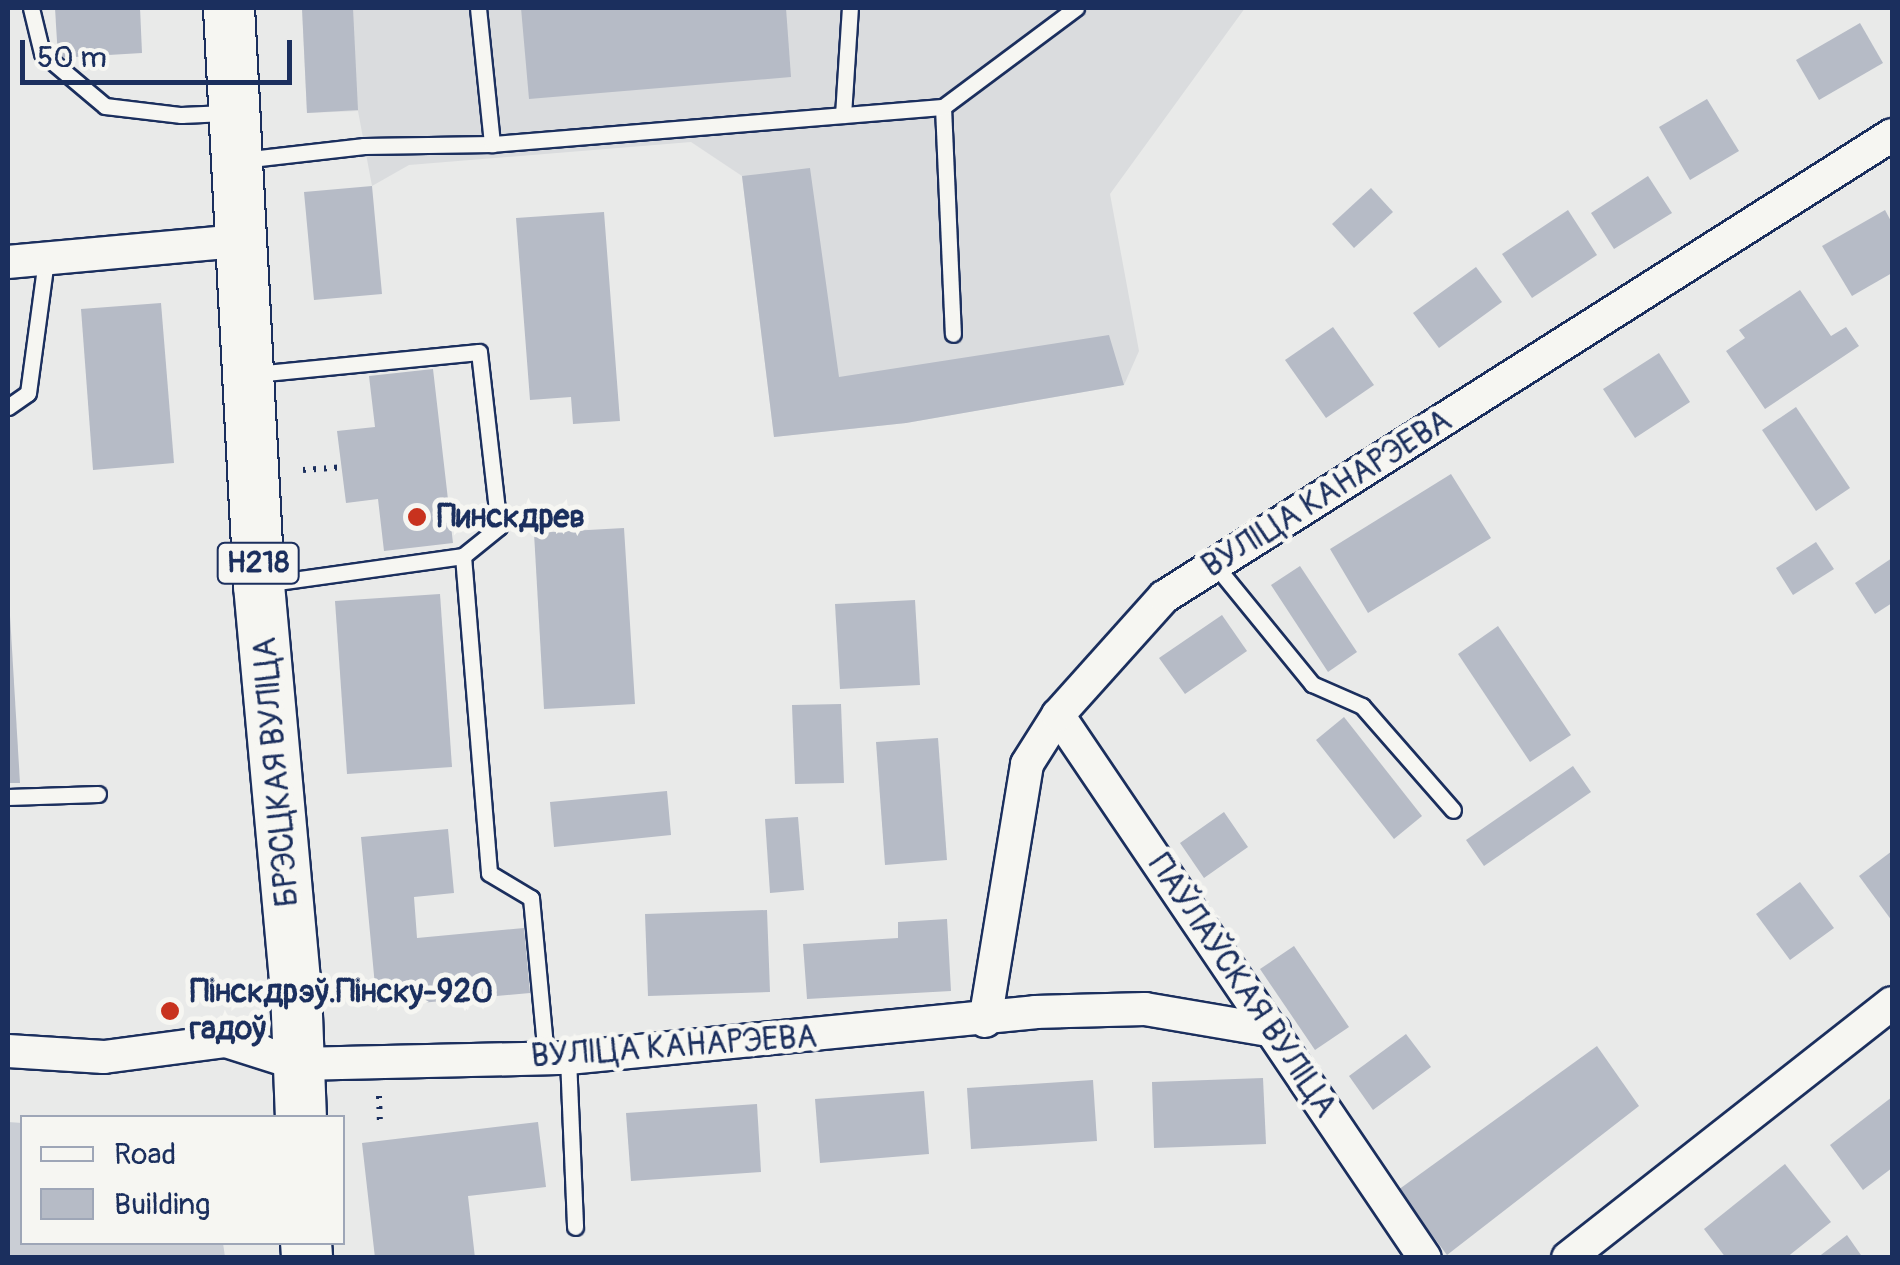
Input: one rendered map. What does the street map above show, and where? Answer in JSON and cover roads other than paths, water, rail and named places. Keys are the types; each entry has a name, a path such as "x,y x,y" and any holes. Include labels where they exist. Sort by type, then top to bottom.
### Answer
{"main road":[{"name":"БРЭСЦКАЯ ВУЛІЦА","path":"229,8 240,241 251,374 258,585 300,1115"}],"street":[{"name":"ВУЛІЦА КАНАРЭЕВА","path":"985,1022 1027,764 1058,716 1164,597 1892,135"},
{"path":"8,262 240,241"},
{"name":"ПАЎЛАЎСКАЯ ВУЛІЦА","path":"1058,716 1426,1258"},
{"path":"1568,1258 1892,1003"},
{"name":"ВУЛІЦА КАНАРЭЕВА","path":"8,1051 104,1057 226,1041 298,1064 557,1058 985,1022 1034,1012 1144,1008 1274,1031"}],"lane":[{"path":"31,8 42,53 105,106 181,116 236,136 364,146 492,144 943,107 1076,8"},
{"path":"478,8 492,144"},
{"path":"843,115 850,8"},
{"path":"943,107 953,334"},
{"path":"8,407 28,393 46,260"},
{"path":"251,374 479,352 499,527 463,556 258,585"},
{"path":"463,556 488,873 531,898 557,1058 575,1228"},
{"path":"1215,565 1312,684 1362,706 1453,810"},
{"path":"8,797 98,794"}],"place":[{"name":"Пинскдрев","path":"417,517"},
{"name":"Пінскдрэў.Пінску-920 гадоў","path":"170,1011"}]}
